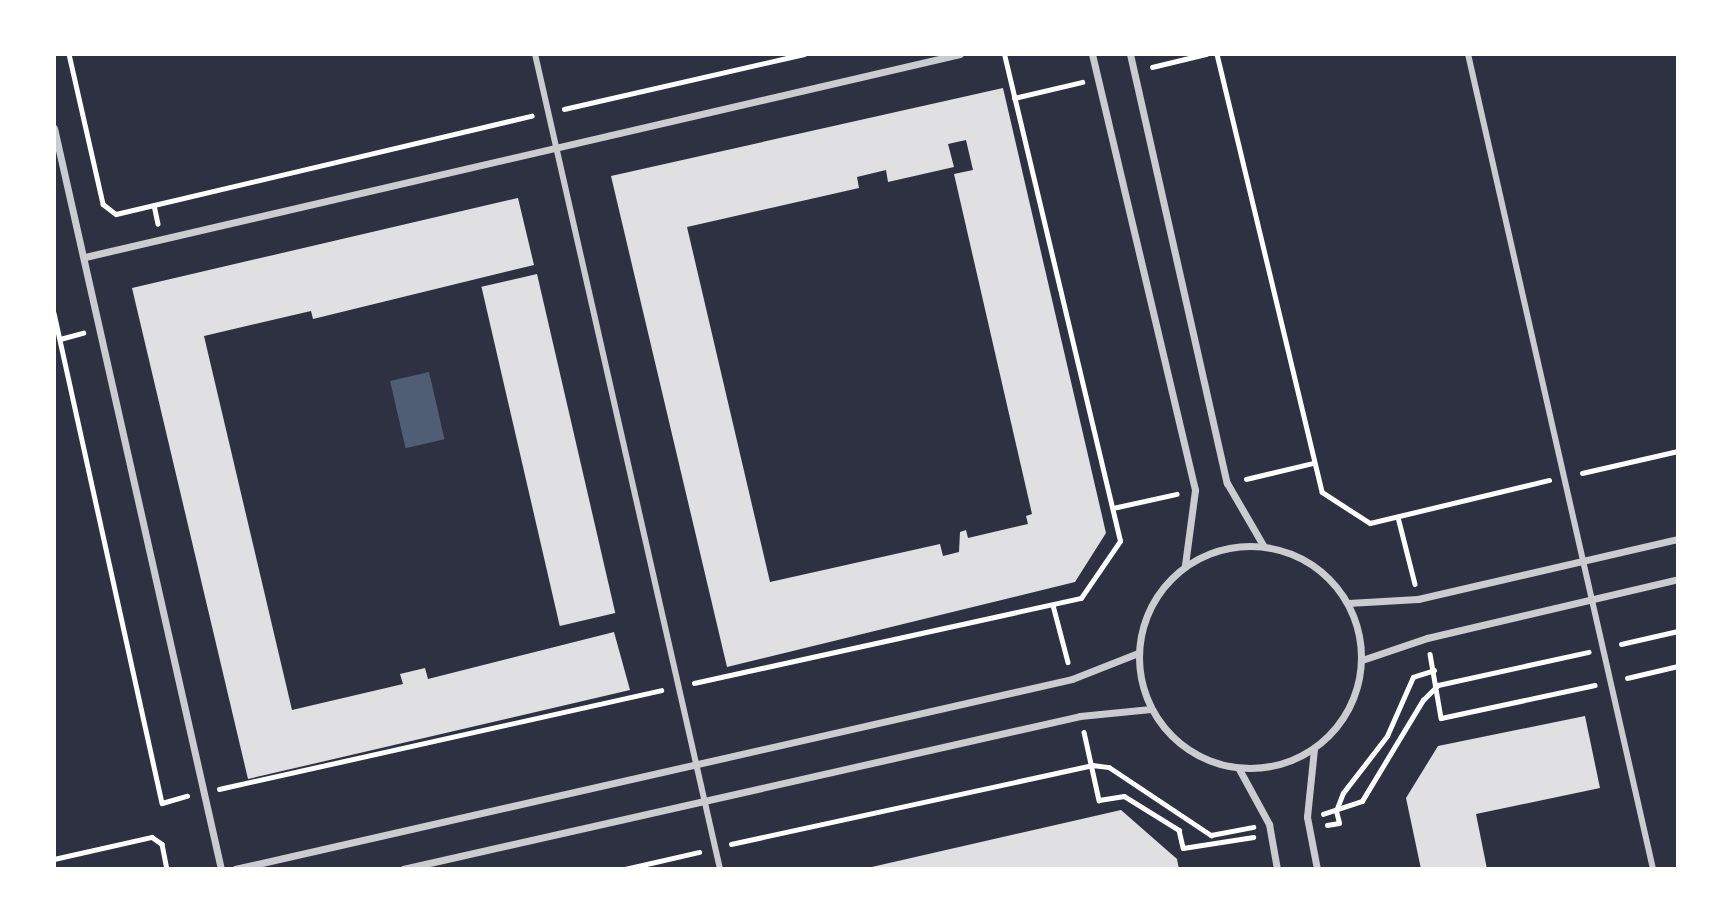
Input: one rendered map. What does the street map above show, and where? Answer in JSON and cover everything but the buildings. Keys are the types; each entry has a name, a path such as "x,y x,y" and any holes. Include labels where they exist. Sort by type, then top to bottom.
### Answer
{"street":[{"path":"535,54 720,869"},
{"path":"85,257 960,54"},
{"path":"1092,54 1195,490 1185,565"},
{"path":"1130,54 1227,483 1263,545"},
{"path":"1468,54 1653,869"},
{"path":"54,128 221,869"},
{"path":"1348,603 1418,599 1678,539"},
{"path":"1263,545 1289,552 1324,573 1348,603 1359,630 1362,660 1357,690 1343,719 1314,749 1278,766 1240,769 1205,760 1175,741 1151,709 1141,682 1138,653 1142,626 1156,596 1185,565 1223,547 1263,545"},
{"path":"1362,660 1427,638 1678,579"},
{"path":"235,869 1072,679 1138,653"},
{"path":"403,869 1080,716 1151,709"},
{"path":"1314,749 1307,817 1317,869"},
{"path":"1240,769 1269,824 1277,869"}],"path":[{"path":"69,54 103,204 116,214 804,54"},
{"path":"54,313 162,803 1082,598 1120,541 1004,54"},
{"path":"1217,54 1322,492 1370,523 1678,451"},
{"path":"1398,517 1418,599"},
{"path":"1307,817 1362,801 1423,700 1438,685 1678,631"},
{"path":"1427,638 1438,685 1441,718 1678,666"},
{"path":"625,869 1093,765 1108,768 1211,835 1269,824"},
{"path":"54,859 152,837 162,844 167,869"}],"water":[{"path":"429,372 445,439 406,448 390,381"}]}
